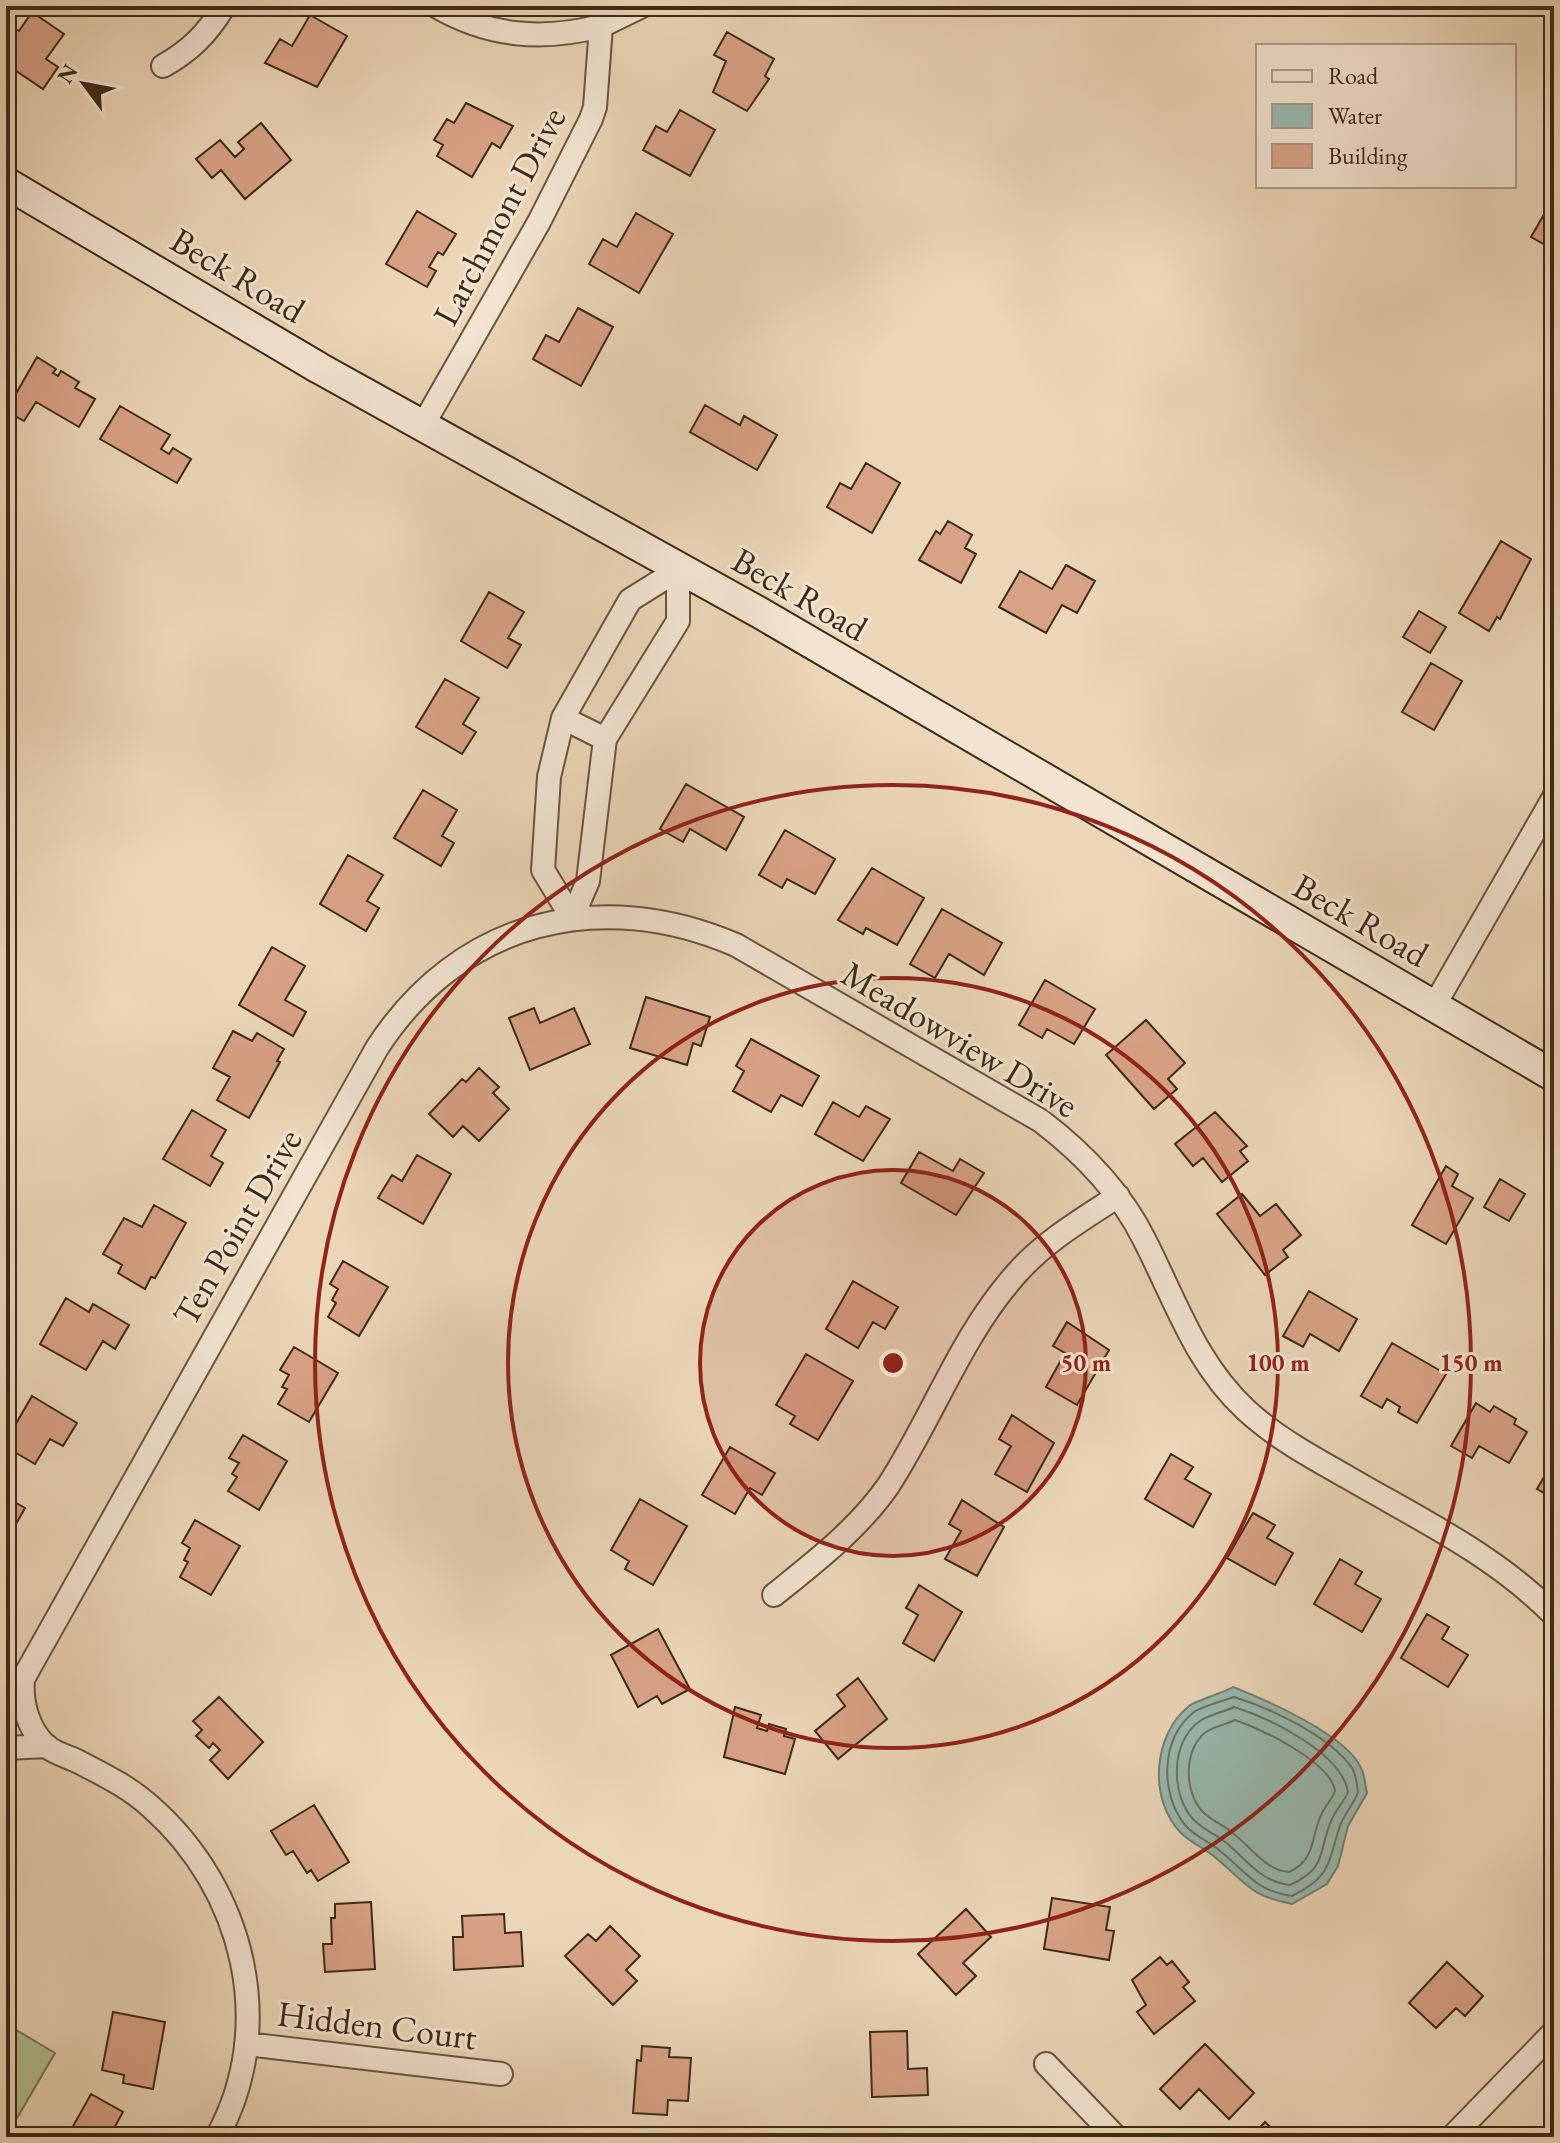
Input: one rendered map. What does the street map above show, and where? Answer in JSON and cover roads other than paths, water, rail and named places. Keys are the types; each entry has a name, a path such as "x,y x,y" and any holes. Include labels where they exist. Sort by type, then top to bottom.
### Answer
{"main road":[{"name":"Beck Road","path":"6,183 160,271 253,330 678,570 762,614 1554,1076"}],"street":[{"path":"163,66 194,45 211,27 224,6"},
{"path":"436,6 475,25 513,34 545,37 601,26 642,6"},
{"name":"Larchmont Drive","path":"423,425 539,222 591,119 595,107 601,26"},
{"path":"572,918 543,870 549,777 563,718 630,600 678,570"},
{"path":"572,918 588,881 605,739 678,621 678,570"},
{"path":"563,718 605,739"},
{"path":"1434,1006 1554,797"},
{"name":"Meadowview Drive","path":"572,918 632,916 668,921 736,945 1041,1121 1086,1159 1118,1196 1143,1237 1198,1350 1245,1409 1314,1458 1494,1563 1554,1615"},
{"name":"Ten Point Drive","path":"47,1746 26,1712 23,1679 36,1650 392,1026 422,990 461,960 501,939 572,918"},
{"path":"774,1595 837,1544 887,1487 981,1321 1018,1271 1045,1246 1118,1196"},
{"path":"6,1666 36,1650"},
{"path":"6,1748 47,1746 120,1783 151,1806 185,1841 211,1877 230,1917 243,1960 248,2004 246,2044 238,2086 217,2137"},
{"path":"1452,2137 1554,2032"},
{"name":"Hidden Court","path":"246,2044 501,2074"},
{"path":"1046,2064 1116,2137"}],"water":[{"path":"1233,1687 1323,1731 1353,1756 1363,1774 1367,1793 1348,1826 1338,1866 1327,1884 1292,1904 1250,1888 1181,1833 1163,1803 1159,1768 1168,1733 1177,1718 1196,1702"}]}
